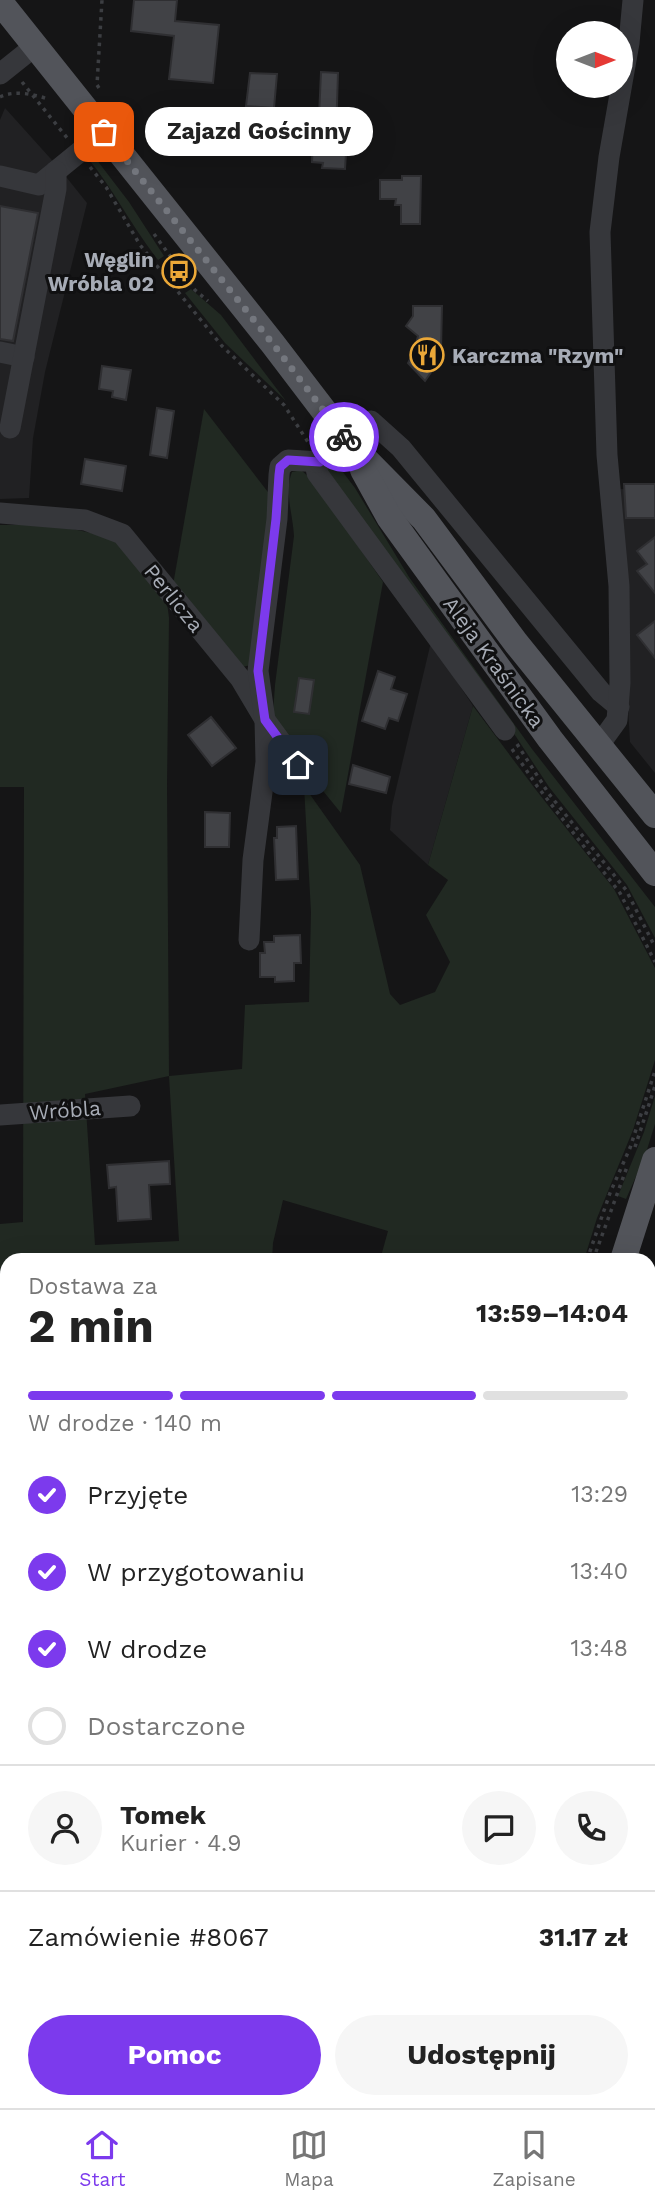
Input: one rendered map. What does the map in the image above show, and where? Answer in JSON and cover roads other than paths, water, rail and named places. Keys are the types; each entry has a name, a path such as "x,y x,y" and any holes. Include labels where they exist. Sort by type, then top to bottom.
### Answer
{"main road":[{"name":"Aleja Kraśnicka","path":"0,2 347,441 424,519 516,643 655,815"},
{"name":"Aleja Kraśnicka","path":"347,441 389,517 550,739 655,873"},
{"path":"625,1253 655,1160"}],"street":[{"path":"599,745 617,720 619,706 619,586 607,454 600,232 633,0"},
{"path":"5,70 35,47"},
{"path":"0,176 39,185 104,132"},
{"path":"10,428 56,189 56,171"},
{"path":"0,352 24,357"},
{"path":"505,730 322,481 316,468 371,421 401,448 601,692 619,706"},
{"path":"249,940 253,860 266,762 265,720 258,671 280,467 288,460 320,462"},
{"name":"Perlicza","path":"0,513 85,520 122,534 240,678 265,720 298,765"},
{"name":"Wróbla","path":"0,1115 130,1106"}],"place":[{"name":"Zajazd Gościnny","path":"104,132"},
{"name":"Węglin Wróbla 02","path":"179,271"},
{"name":"Karczma \"Rzym\"","path":"427,355"}]}
